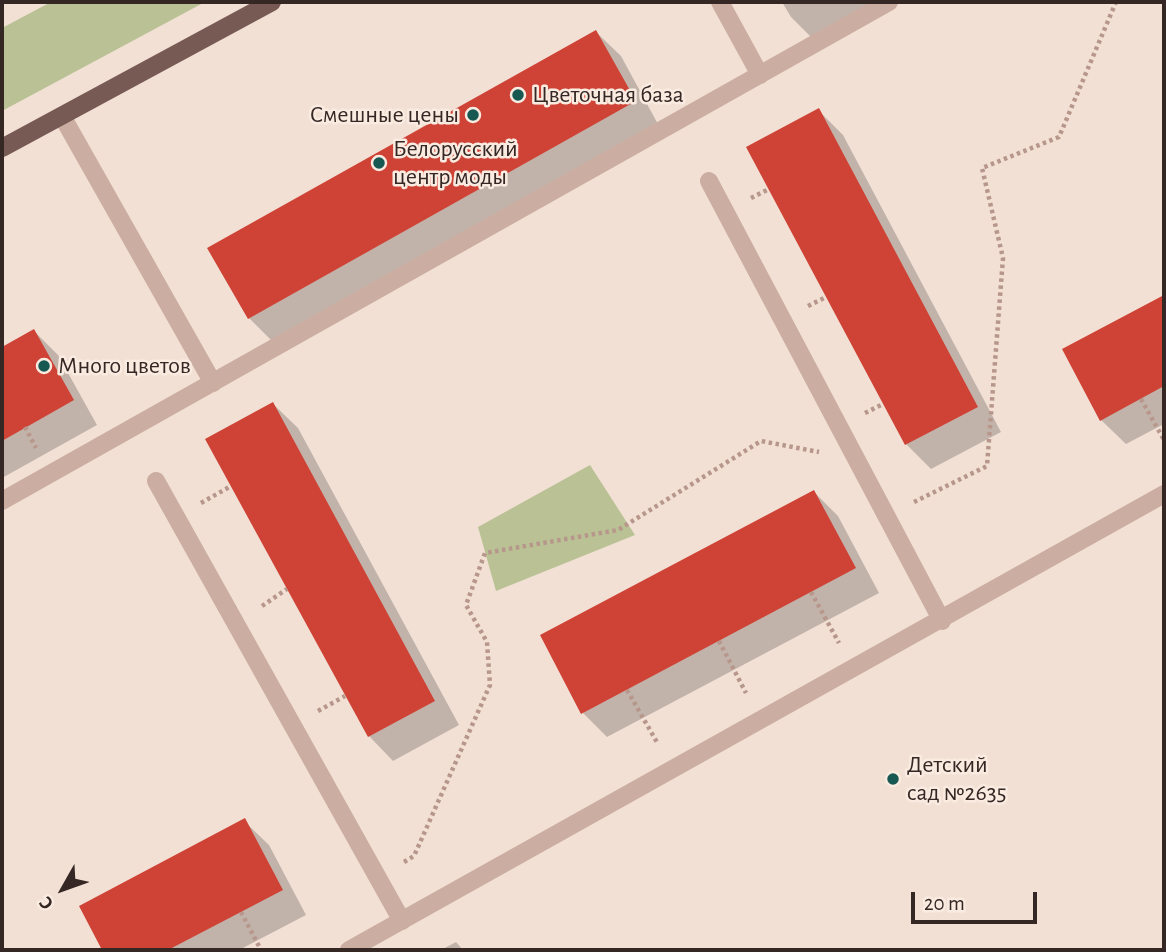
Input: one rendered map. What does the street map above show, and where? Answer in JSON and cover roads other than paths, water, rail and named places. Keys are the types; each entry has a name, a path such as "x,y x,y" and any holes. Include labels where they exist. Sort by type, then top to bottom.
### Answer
{"main road":[{"path":"2,148 272,2"}],"lane":[{"path":"720,2 760,75"},
{"path":"2,501 889,2"},
{"path":"62,116 213,383"},
{"path":"709,181 942,621"},
{"path":"156,481 402,921"},
{"path":"349,950 942,621 1164,494"}],"place":[{"name":"Цветочная база","path":"518,95"},
{"name":"Смешные цены","path":"473,115"},
{"name":"Белорусский центр моды","path":"379,163"},
{"name":"Много цветов","path":"44,366"},
{"name":"Детский сад №2635","path":"893,779"}]}
